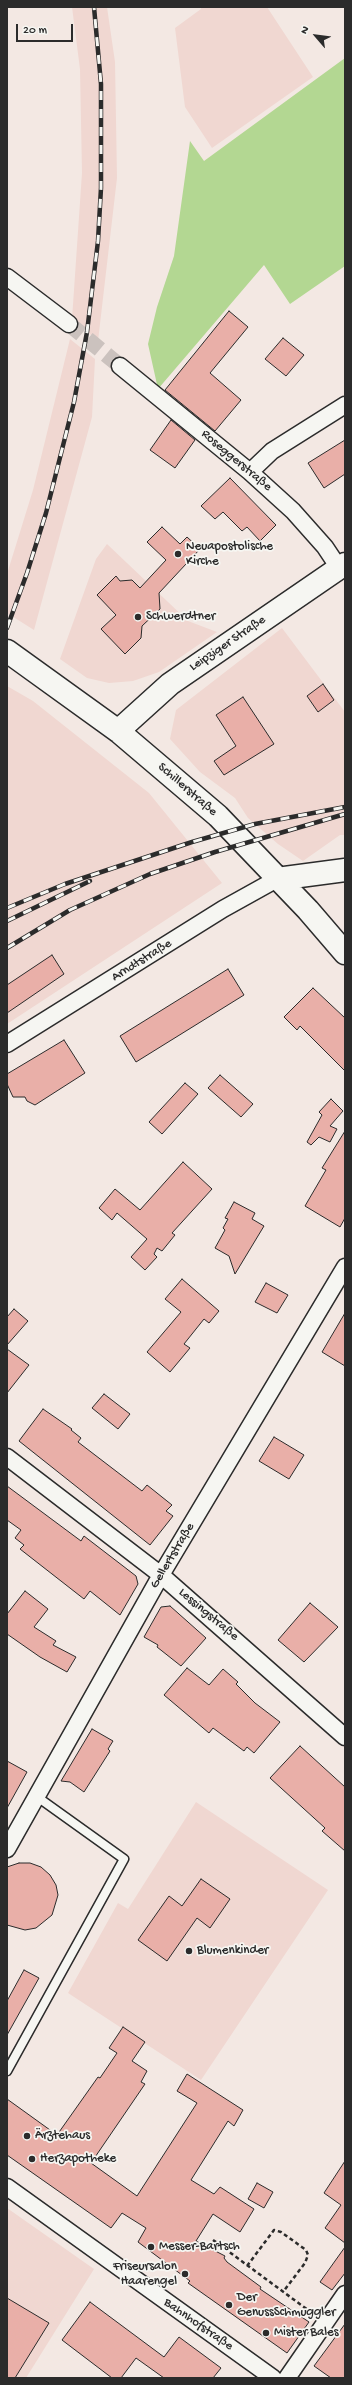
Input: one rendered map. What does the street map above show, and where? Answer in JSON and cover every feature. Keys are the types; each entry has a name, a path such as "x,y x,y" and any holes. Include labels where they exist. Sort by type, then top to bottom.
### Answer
{"main road":[{"name":"Leipziger Straße","path":"118,730 170,684 342,566"},
{"name":"Schillerstraße","path":"7,651 118,730 218,816 345,950"},
{"path":"277,879 345,870"}],"street":[{"path":"7,277 68,324"},
{"name":"Roseggerstraße","path":"120,366 250,472 293,511 342,566"},
{"path":"250,472 272,451 345,405"},
{"name":"Arndtstraße","path":"7,1044 223,909 277,879"},
{"name":"Gellertstraße","path":"7,1849 161,1575 345,1267"},
{"name":"Lessingstraße","path":"7,1457 161,1575 345,1737"},
{"name":"Bahnhofstraße","path":"7,2187 273,2378"},
{"path":"287,2378 345,2294"}],"lane":[{"path":"7,2071 124,1859 36,1796"}],"path":[{"path":"247,2266 274,2230 281,2232 300,2246 308,2255 283,2292"},
{"path":"213,2240 325,2323"}],"shaded area":[{"path":"72,7 107,7 115,62 117,178 98,341 72,319 82,173 80,69"},
{"path":"201,7 267,7 313,77 212,148 185,107 175,28 201,9"},
{"path":"70,339 95,359 92,417 34,630 7,613 7,574 33,490"},
{"path":"107,544 188,621 217,632 159,672 133,681 109,683 87,678 60,659 96,559"},
{"path":"282,628 345,712 345,835 340,835 303,861 278,844 248,818 235,798 200,772 170,739 176,710"},
{"path":"7,686 33,701 149,793 222,883 7,1024"},
{"name":"Blumenkinder","path":"196,1802 328,1890 201,2080 68,1993 118,1903 128,1909"},
{"path":"7,2208 94,2269 26,2378 7,2378"}],"green space":[{"path":"345,58 345,266 290,304 264,265 158,389 148,344 157,307 174,256 190,141 204,161"}],"building":[{"path":"229,311 248,327 210,373 241,400 215,431 165,390"},
{"path":"283,338 304,355 286,376 265,359"},
{"path":"171,420 195,440 175,468 150,450"},
{"path":"345,440 345,474 324,488 308,463"},
{"path":"230,478 276,525 260,541 247,527 242,531 223,512 215,519 201,506"},
{"path":"162,527 180,544 187,537 200,549 159,593 160,609 142,626 141,638 125,654 101,629 116,615 97,595 116,576 120,581 132,580 140,588 166,560 147,542"},
{"path":"323,684 334,700 318,712 307,696"},
{"path":"243,697 274,744 224,775 214,761 236,746 216,715"},
{"path":"52,955 64,974 7,1013 7,985"},
{"path":"228,969 244,995 136,1062 120,1036"},
{"path":"313,988 345,1018 345,1071 300,1026 297,1030 284,1017"},
{"path":"64,1040 85,1073 35,1105 27,1101 25,1097 13,1097 7,1084 7,1074"},
{"path":"220,1075 253,1104 241,1117 208,1088"},
{"path":"185,1083 198,1094 162,1134 149,1122"},
{"path":"331,1099 343,1111 330,1126 337,1129 330,1142 319,1137 311,1145 307,1142 322,1115 319,1112"},
{"path":"345,1131 345,1218 340,1227 305,1206 326,1170 322,1168"},
{"path":"183,1162 212,1189 172,1233 175,1235 162,1251 157,1248 154,1254 157,1257 145,1270 131,1257 147,1239 117,1213 112,1220 99,1208 115,1189 140,1210"},
{"path":"234,1202 255,1213 252,1219 264,1226 235,1274 229,1256 215,1248 225,1230 223,1228 228,1219 225,1218"},
{"path":"182,1279 219,1311 209,1323 204,1319 184,1344 190,1348 170,1372 147,1352 181,1312 165,1299"},
{"path":"266,1283 288,1295 277,1313 255,1302"},
{"path":"14,1309 28,1321 7,1345 7,1317"},
{"path":"345,1313 345,1366 322,1352"},
{"path":"7,1349 29,1365 7,1393"},
{"path":"104,1394 130,1414 118,1429 92,1408"},
{"path":"43,1409 72,1429 71,1430 81,1438 78,1442 142,1491 147,1485 172,1505 166,1511 173,1516 150,1545 19,1441"},
{"path":"274,1437 304,1455 289,1479 259,1461"},
{"path":"7,1486 81,1541 84,1536 136,1576 138,1584 120,1615 90,1591 84,1599 20,1549 24,1545 15,1538 21,1530 7,1520"},
{"path":"25,1591 48,1609 34,1627 56,1641 53,1645 76,1657 67,1672 40,1657 7,1634 7,1614"},
{"path":"310,1603 338,1627 304,1662 278,1640"},
{"path":"170,1606 206,1638 181,1666 157,1647 158,1645 144,1637 161,1607"},
{"path":"187,1668 209,1685 223,1669 238,1682 236,1684 255,1703 280,1722 254,1753 247,1747 244,1751 213,1728 209,1733 164,1695"},
{"path":"92,1729 113,1741 108,1749 110,1751 84,1792 70,1782 61,1781"},
{"path":"300,1746 345,1787 345,1851 322,1831 325,1828 270,1778"},
{"path":"7,1761 27,1772 7,1808"},
{"path":"19,1863 30,1863 41,1867 50,1875 56,1885 58,1895 52,1915 36,1928 25,1930 7,1925 7,1867"},
{"path":"201,1879 230,1899 210,1928 197,1918 167,1961 138,1940 169,1896 182,1906"},
{"path":"24,1970 39,1978 7,2035 7,2001"},
{"path":"123,2027 145,2042 132,2061 147,2071 141,2082 145,2084 91,2163 137,2196 197,2103 177,2091 187,2074 243,2110 234,2126 228,2121 191,2180 214,2194 220,2187 254,2209 240,2232 213,2214 196,2241 225,2256 224,2258 227,2262 261,2287 260,2289 309,2322 287,2353 188,2283 190,2281 138,2242 146,2228 122,2213 111,2228 7,2155 7,2099 57,2135 117,2053 109,2048"},
{"path":"345,2161 345,2243 325,2228 341,2205 324,2193"},
{"path":"257,2183 273,2192 264,2208 248,2199"},
{"path":"345,2247 345,2273 332,2290 320,2282"},
{"path":"7,2298 49,2323 15,2378 7,2378"},
{"path":"90,2302 164,2357 179,2337 221,2368 213,2378 164,2378 136,2358 121,2378 112,2378 62,2340"},
{"path":"345,2324 345,2378 331,2378 314,2366"}],"tunnel":[{"path":"69,324 120,366"}],"railway":[{"path":"7,628 27,573 46,513 74,402 87,332 98,241 101,188 101,84 94,7"},
{"path":"7,908 65,884 192,842 255,824 345,807"},
{"path":"7,948 70,910 150,874 215,852 345,814"},
{"path":"7,921 90,881"}],"place":[{"name":"Neuapostolische Kirche","path":"178,554"},
{"name":"Schwerdtner","path":"138,617"},
{"name":"Blumenkinder","path":"189,1951"},
{"name":"Ärztehaus","path":"27,2136"},
{"name":"Herzapotheke","path":"32,2159"},
{"name":"Messer-Bartsch","path":"151,2247"},
{"name":"Friseursalon Haarengel","path":"185,2274"},
{"name":"Der GenussSchmuggler","path":"229,2305"},
{"name":"Mister Bales","path":"266,2333"}]}
